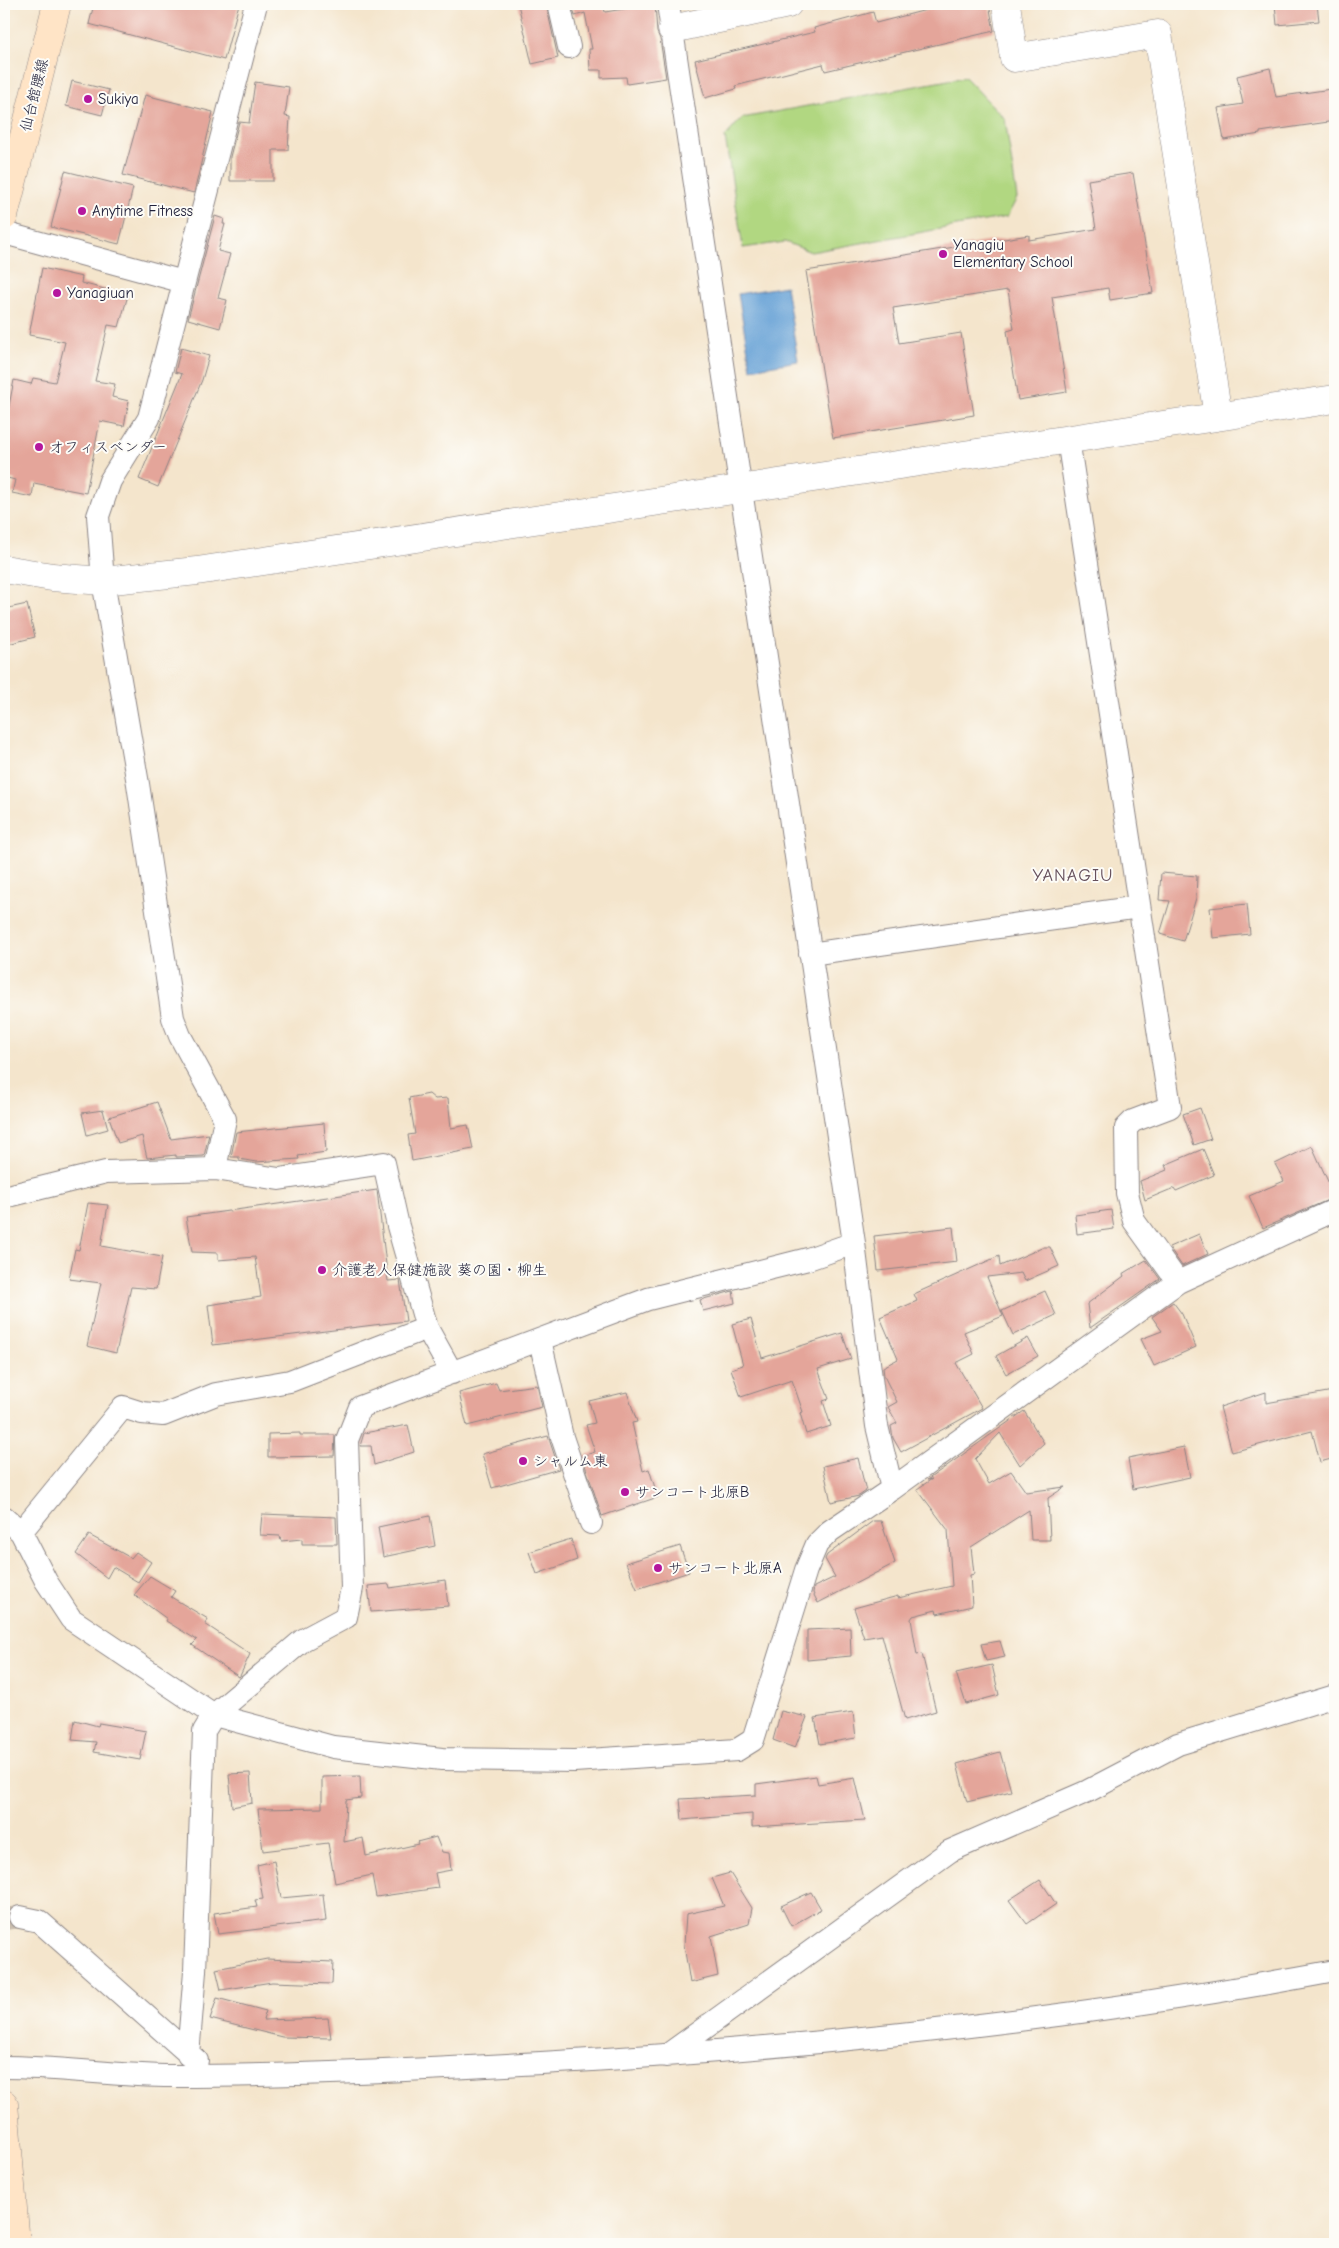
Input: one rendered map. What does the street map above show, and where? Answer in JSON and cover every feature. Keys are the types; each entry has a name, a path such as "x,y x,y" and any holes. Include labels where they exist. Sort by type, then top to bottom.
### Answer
{"main road":[{"name":"仙台館腰線","path":"4,216 57,4"},
{"path":"4,2104 16,2244"}],"street":[{"path":"215,1169 225,1119 180,1036 173,1018 138,784 103,582 98,516 110,481 149,418 256,4"},
{"path":"560,4 570,47"},
{"path":"788,4 670,17 854,1243 877,1426 892,1489"},
{"path":"1006,4 1014,58 1158,34 1218,416"},
{"path":"4,233 184,282"},
{"path":"4,569 52,577 103,582 197,570 1335,399"},
{"path":"1068,439 1170,1107 1133,1120 1126,1128 1127,1193 1134,1221 1178,1282"},
{"path":"810,954 1139,907"},
{"path":"4,1198 106,1172 215,1169 280,1179 384,1163 398,1226 427,1328 452,1373"},
{"path":"4,1517 21,1532 46,1581 71,1619 214,1715 333,1747 442,1759 574,1762 738,1750 753,1740 806,1570 817,1544 830,1531 892,1489 1178,1282 1335,1210"},
{"path":"188,2055 195,1971 204,1731 214,1715 303,1640 346,1618 352,1588 347,1440 360,1406 648,1299 808,1259 854,1243"},
{"path":"21,1532 123,1407 142,1414 163,1415 216,1394 290,1380 427,1328"},
{"path":"540,1340 562,1437 591,1523"},
{"path":"666,2056 950,1851 1088,1792 1178,1744 1335,1696"},
{"path":"20,1917 39,1921 188,2055 215,2075"},
{"path":"4,2066 167,2076 430,2069 666,2056 871,2038 1044,2017 1335,1971"}],"green space":[{"path":"965,77 1005,119 1017,198 1007,217 811,252 785,242 743,248 725,137 742,118"}],"water":[{"path":"786,286 798,361 751,369 738,294"}],"building":[{"path":"94,4 239,4 224,60 89,24"},
{"path":"518,4 546,4 558,58 532,64"},
{"path":"572,4 603,4 605,12 655,4 657,32 660,39 666,78 627,84 626,77 601,78 601,70 590,70 589,49 592,49 585,13 575,16"},
{"path":"933,4 989,4 994,31 825,71 823,64 735,86 736,89 705,98 695,60 815,32 814,28 873,12 876,23 934,8"},
{"path":"1275,4 1317,4 1319,21 1277,25"},
{"path":"1270,68 1276,97 1331,89 1335,121 1260,132 1260,134 1224,140 1218,108 1243,104 1237,76"},
{"path":"72,81 109,90 102,115 66,106"},
{"path":"255,82 289,87 285,116 290,117 288,150 273,150 273,181 230,181 230,157 239,122 249,123"},
{"path":"145,95 213,112 194,193 123,175"},
{"path":"65,171 133,188 119,244 51,227"},
{"path":"1133,173 1153,293 1110,300 1108,288 1052,297 1067,392 1018,400 1007,331 1014,329 1008,290 893,308 899,343 961,333 974,415 833,438 806,271 1029,235 1029,240 1096,229 1088,180"},
{"path":"215,216 224,219 223,224 225,224 218,251 230,254 218,298 227,300 220,328 188,319"},
{"path":"42,268 82,277 81,283 128,295 119,327 108,325 95,381 115,384 112,397 129,401 124,426 100,421 86,493 34,483 32,497 12,493 15,480 4,477 4,410 8,411 14,380 31,384 33,378 55,382 65,342 29,335"},
{"path":"181,348 209,356 202,380 158,487 139,479 182,374 175,372"},
{"path":"27,604 35,637 4,645 4,609"},
{"path":"1161,873 1197,876 1196,898 1183,941 1160,934 1170,901 1159,900"},
{"path":"1247,904 1250,934 1213,938 1210,908"},
{"path":"429,1094 435,1099 448,1098 451,1128 468,1125 473,1149 412,1161 408,1135 415,1134 409,1098"},
{"path":"157,1102 171,1139 209,1134 204,1156 176,1157 176,1155 147,1158 142,1136 118,1143 109,1117"},
{"path":"1200,1108 1211,1139 1194,1145 1183,1114"},
{"path":"103,1110 108,1129 87,1135 82,1113"},
{"path":"324,1123 326,1152 298,1156 299,1159 256,1162 239,1159 239,1157 231,1157 236,1132"},
{"path":"1312,1146 1335,1197 1263,1228 1249,1196 1284,1181 1275,1164"},
{"path":"1203,1149 1214,1175 1176,1191 1174,1188 1145,1200 1140,1181 1167,1170 1165,1165"},
{"name":"介護老人保健施設 葵の園・柳生","path":"377,1190 388,1281 400,1280 406,1321 213,1345 208,1305 261,1297 255,1257 218,1260 218,1253 192,1252 186,1217"},
{"path":"88,1203 108,1205 101,1246 162,1257 156,1289 131,1287 116,1353 87,1346 101,1283 69,1279 75,1249 79,1250"},
{"path":"1111,1210 1114,1229 1077,1234 1075,1215"},
{"path":"953,1227 957,1262 878,1271 874,1236"},
{"path":"1199,1234 1208,1254 1182,1266 1169,1247"},
{"path":"1044,1247 1050,1247 1059,1266 1025,1281 1021,1273 987,1277 1003,1316 964,1332 974,1354 956,1363 982,1408 901,1452 893,1438 891,1426 897,1423 888,1407 897,1402 884,1376 883,1367 898,1359 880,1317 917,1301 914,1294 999,1256 1000,1266"},
{"path":"1146,1260 1160,1279 1090,1328 1087,1304 1124,1276 1123,1274"},
{"path":"733,1291 735,1303 703,1311 700,1300"},
{"path":"1045,1291 1056,1315 1013,1335 1002,1311"},
{"path":"1173,1302 1182,1314 1196,1347 1154,1366 1141,1339 1162,1331 1152,1317"},
{"path":"751,1319 762,1358 842,1333 851,1359 818,1369 829,1399 823,1401 831,1426 806,1434 800,1413 803,1412 792,1380 741,1397 731,1369 743,1365 732,1324"},
{"path":"1028,1338 1038,1356 1006,1374 996,1356"},
{"path":"496,1383 499,1390 537,1385 542,1407 467,1426 459,1393"},
{"path":"1333,1391 1335,1458 1320,1462 1312,1431 1232,1452 1220,1407 1266,1392 1266,1403"},
{"path":"627,1392 637,1422 632,1423 643,1471 649,1469 658,1497 602,1516 582,1456 595,1452 586,1425 595,1423 589,1401"},
{"path":"1024,1411 1044,1443 1020,1465 1000,1433 975,1459 989,1484 1011,1471 1026,1492 1065,1487 1048,1498 1050,1540 1031,1540 1029,1510 971,1547 974,1574 970,1575 972,1606 937,1614 936,1610 913,1616 911,1619 917,1655 922,1654 936,1711 905,1720 882,1635 864,1638 854,1608 898,1596 898,1598 952,1586 948,1530 917,1489"},
{"path":"408,1425 414,1452 374,1465 371,1446 360,1446 364,1433"},
{"path":"300,1433 300,1435 335,1435 334,1456 268,1457 268,1434"},
{"name":"シャルム東","path":"548,1436 559,1469 492,1488 482,1454"},
{"path":"1184,1447 1190,1477 1133,1489 1128,1458"},
{"path":"858,1458 866,1491 859,1496 831,1502 823,1466"},
{"path":"262,1514 336,1517 337,1544 302,1544 302,1539 281,1541 280,1536 260,1535"},
{"path":"430,1516 435,1546 383,1557 378,1527"},
{"path":"873,1521 881,1521 895,1563 818,1603 813,1593 814,1587 835,1577 825,1559 827,1555"},
{"path":"89,1535 131,1558 136,1552 151,1562 138,1582 113,1567 107,1578 76,1554"},
{"path":"571,1539 577,1560 537,1574 529,1552"},
{"name":"サンコート北原A","path":"680,1546 689,1572 637,1589 626,1563"},
{"path":"150,1576 175,1591 171,1597 208,1619 205,1624 250,1654 239,1677 192,1645 197,1640 166,1621 167,1619 134,1595"},
{"path":"445,1580 448,1606 371,1612 368,1586 389,1584 390,1588"},
{"path":"850,1628 851,1656 807,1660 807,1630"},
{"path":"1000,1641 1005,1657 986,1661 981,1644"},
{"path":"992,1665 999,1695 966,1704 956,1673"},
{"path":"781,1711 807,1717 795,1748 773,1740"},
{"path":"853,1712 856,1738 820,1744 815,1718"},
{"path":"75,1720 98,1726 99,1723 146,1731 140,1760 94,1752 96,1742 72,1740"},
{"path":"1000,1752 1011,1791 967,1802 957,1764"},
{"path":"250,1773 252,1803 232,1807 229,1774"},
{"path":"360,1776 361,1798 346,1800 344,1842 363,1838 366,1856 418,1844 417,1842 436,1837 442,1852 449,1853 451,1870 435,1873 438,1888 376,1897 372,1875 335,1883 328,1843 263,1851 258,1809 322,1808 322,1777"},
{"path":"816,1776 818,1784 855,1778 865,1820 752,1827 752,1814 682,1820 680,1799 756,1795 756,1784"},
{"path":"274,1861 281,1898 323,1894 326,1921 218,1934 214,1913 257,1907 255,1900 263,1899 257,1865"},
{"path":"730,1873 752,1908 749,1924 711,1936 718,1976 690,1983 684,1945 686,1914 724,1906 712,1878"},
{"path":"1040,1880 1056,1904 1027,1924 1009,1900"},
{"path":"811,1892 821,1909 791,1926 781,1906"},
{"path":"267,1959 333,1962 332,1984 272,1982 221,1990 216,1969"},
{"path":"217,1998 266,2011 263,2020 328,2018 331,2038 282,2037 210,2019"}],"tunnel":[{"path":"4,1919 20,1917"}],"place":[{"name":"Sukiya","path":"88,99"},
{"name":"Anytime Fitness","path":"82,211"},
{"name":"Yanagiu Elementary School","path":"943,254"},
{"name":"Yanagiuan","path":"57,293"},
{"name":"オフィスベンダー","path":"39,447"},
{"name":"介護老人保健施設 葵の園・柳生","path":"322,1270"},
{"name":"シャルム東","path":"523,1461"},
{"name":"サンコート北原B","path":"625,1492"},
{"name":"サンコート北原A","path":"658,1568"}],"district":[{"name":"YANAGIU","path":"1073,875"}]}
